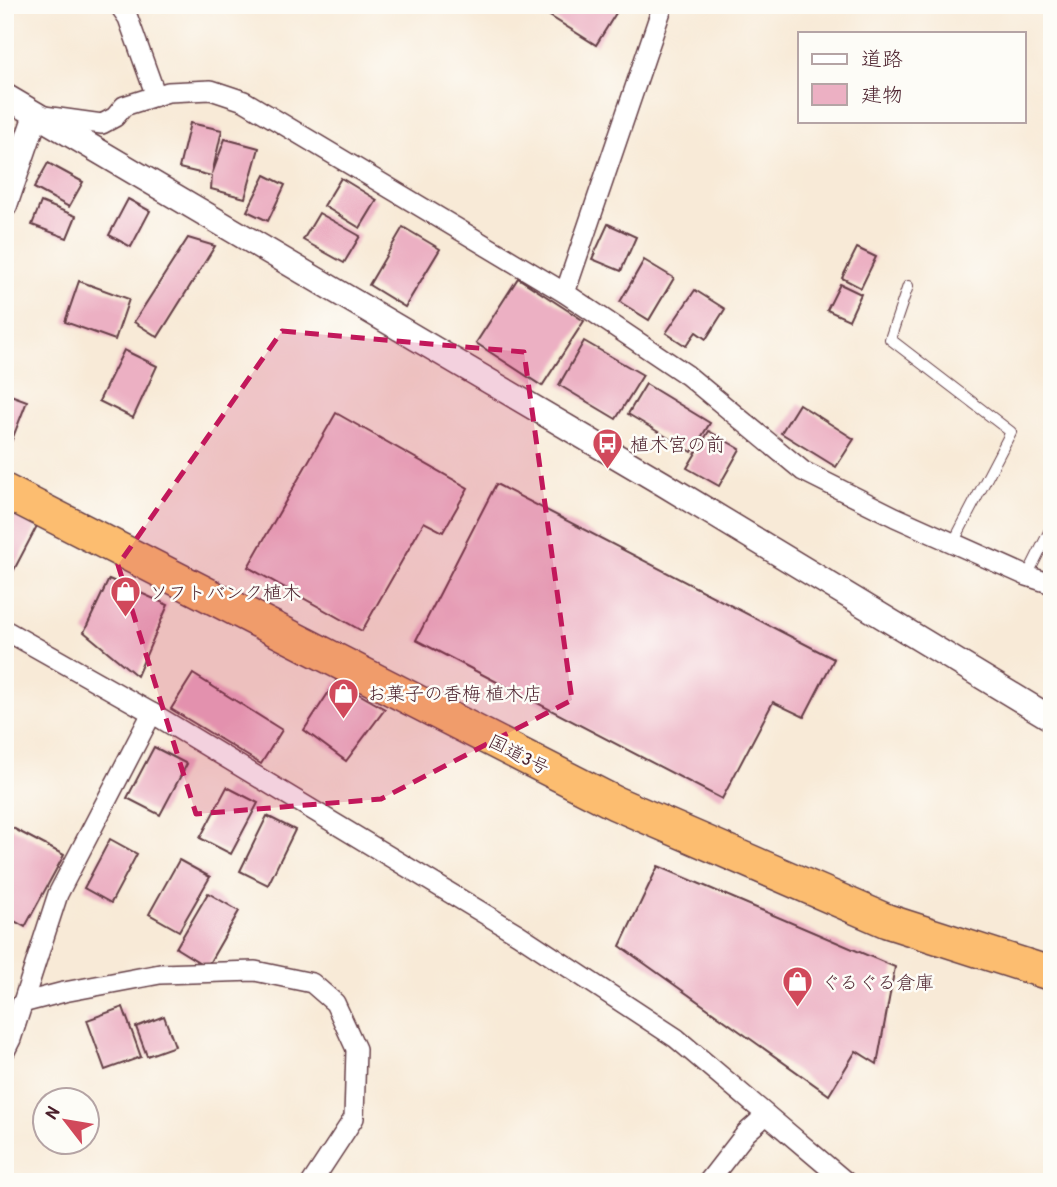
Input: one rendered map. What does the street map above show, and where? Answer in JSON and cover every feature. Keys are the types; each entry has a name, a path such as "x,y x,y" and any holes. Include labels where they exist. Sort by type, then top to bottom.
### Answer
{"highway":[{"name":"国道3号","path":"5,491 615,803 887,921 1052,974"}],"street":[{"path":"119,5 128,18 156,96"},
{"path":"565,293 663,5"},
{"path":"36,115 102,124 115,117 124,106 169,92 211,90 244,101 565,293 687,375 803,471 895,517 1027,576 1052,584"},
{"path":"5,96 662,483 1052,719"},
{"path":"5,205 36,115"},
{"path":"5,630 152,713 519,934 676,1038 846,1182"},
{"path":"5,1051 58,894 152,713"},
{"path":"22,1003 64,992 160,974 255,971 312,983 335,1003 356,1049 354,1118 312,1182"},
{"path":"708,1182 746,1133 766,1115"}],"lane":[{"path":"908,286 890,339 1011,432 953,543"},
{"path":"1027,576 1052,526"}],"highlighted area":[{"path":"282,331 524,352 572,700 381,799 196,814 118,565"}],"building":[{"path":"539,5 621,5 596,45 537,8"},
{"path":"190,123 222,130 212,174 225,139 259,148 245,198 211,189 212,176 179,168"},
{"path":"48,163 83,182 69,207 34,188"},
{"path":"265,175 285,185 268,221 247,211"},
{"path":"341,178 377,200 360,228 324,206"},
{"path":"128,199 150,211 131,247 109,235"},
{"path":"41,202 76,216 67,238 32,225"},
{"path":"319,213 360,236 344,263 303,240"},
{"path":"608,224 636,237 621,271 592,259"},
{"path":"403,227 440,249 405,307 369,285"},
{"path":"188,238 215,246 158,337 134,322"},
{"path":"857,248 876,257 861,288 842,278"},
{"path":"644,260 674,278 649,320 620,302"},
{"path":"518,278 584,321 542,386 476,343"},
{"path":"79,281 129,299 115,340 65,322"},
{"path":"840,284 861,294 849,320 827,310"},
{"path":"695,290 725,309 706,339 696,332 686,346 666,333"},
{"path":"584,341 643,375 616,419 559,385"},
{"path":"124,350 157,366 133,418 99,401"},
{"path":"646,384 710,423 692,452 628,414"},
{"path":"5,393 27,401 8,450 5,449"},
{"path":"799,404 854,439 836,467 781,433"},
{"path":"336,413 468,488 443,532 424,522 362,631 248,567"},
{"path":"709,431 740,449 719,486 687,468"},
{"path":"496,484 834,659 804,717 773,702 722,799 416,640"},
{"path":"5,506 38,524 5,587"},
{"name":"ソフトバンク植木","path":"109,579 168,605 137,676 84,632"},
{"path":"193,674 282,730 261,764 171,709"},
{"name":"お菓子の香梅 植木店","path":"336,681 385,709 346,761 304,730"},
{"path":"154,747 187,764 160,815 127,798"},
{"path":"227,787 258,803 231,854 200,838"},
{"path":"267,816 295,830 268,885 240,871"},
{"path":"5,824 64,855 25,927 5,916"},
{"path":"110,839 137,854 111,903 84,888"},
{"path":"179,860 210,877 179,931 149,914"},
{"name":"ぐるぐる倉庫","path":"658,866 895,967 877,1064 856,1051 829,1095 620,946"},
{"path":"208,893 239,911 207,967 176,948"},
{"path":"123,1007 141,1057 105,1070 87,1020"},
{"path":"164,1016 175,1046 147,1056 136,1027"}],"place":[{"name":"植木宮の前","path":"607,471"},
{"name":"ソフトバンク植木","path":"126,619"},
{"name":"お菓子の香梅 植木店","path":"344,720"},
{"name":"ぐるぐる倉庫","path":"798,1009"}]}
